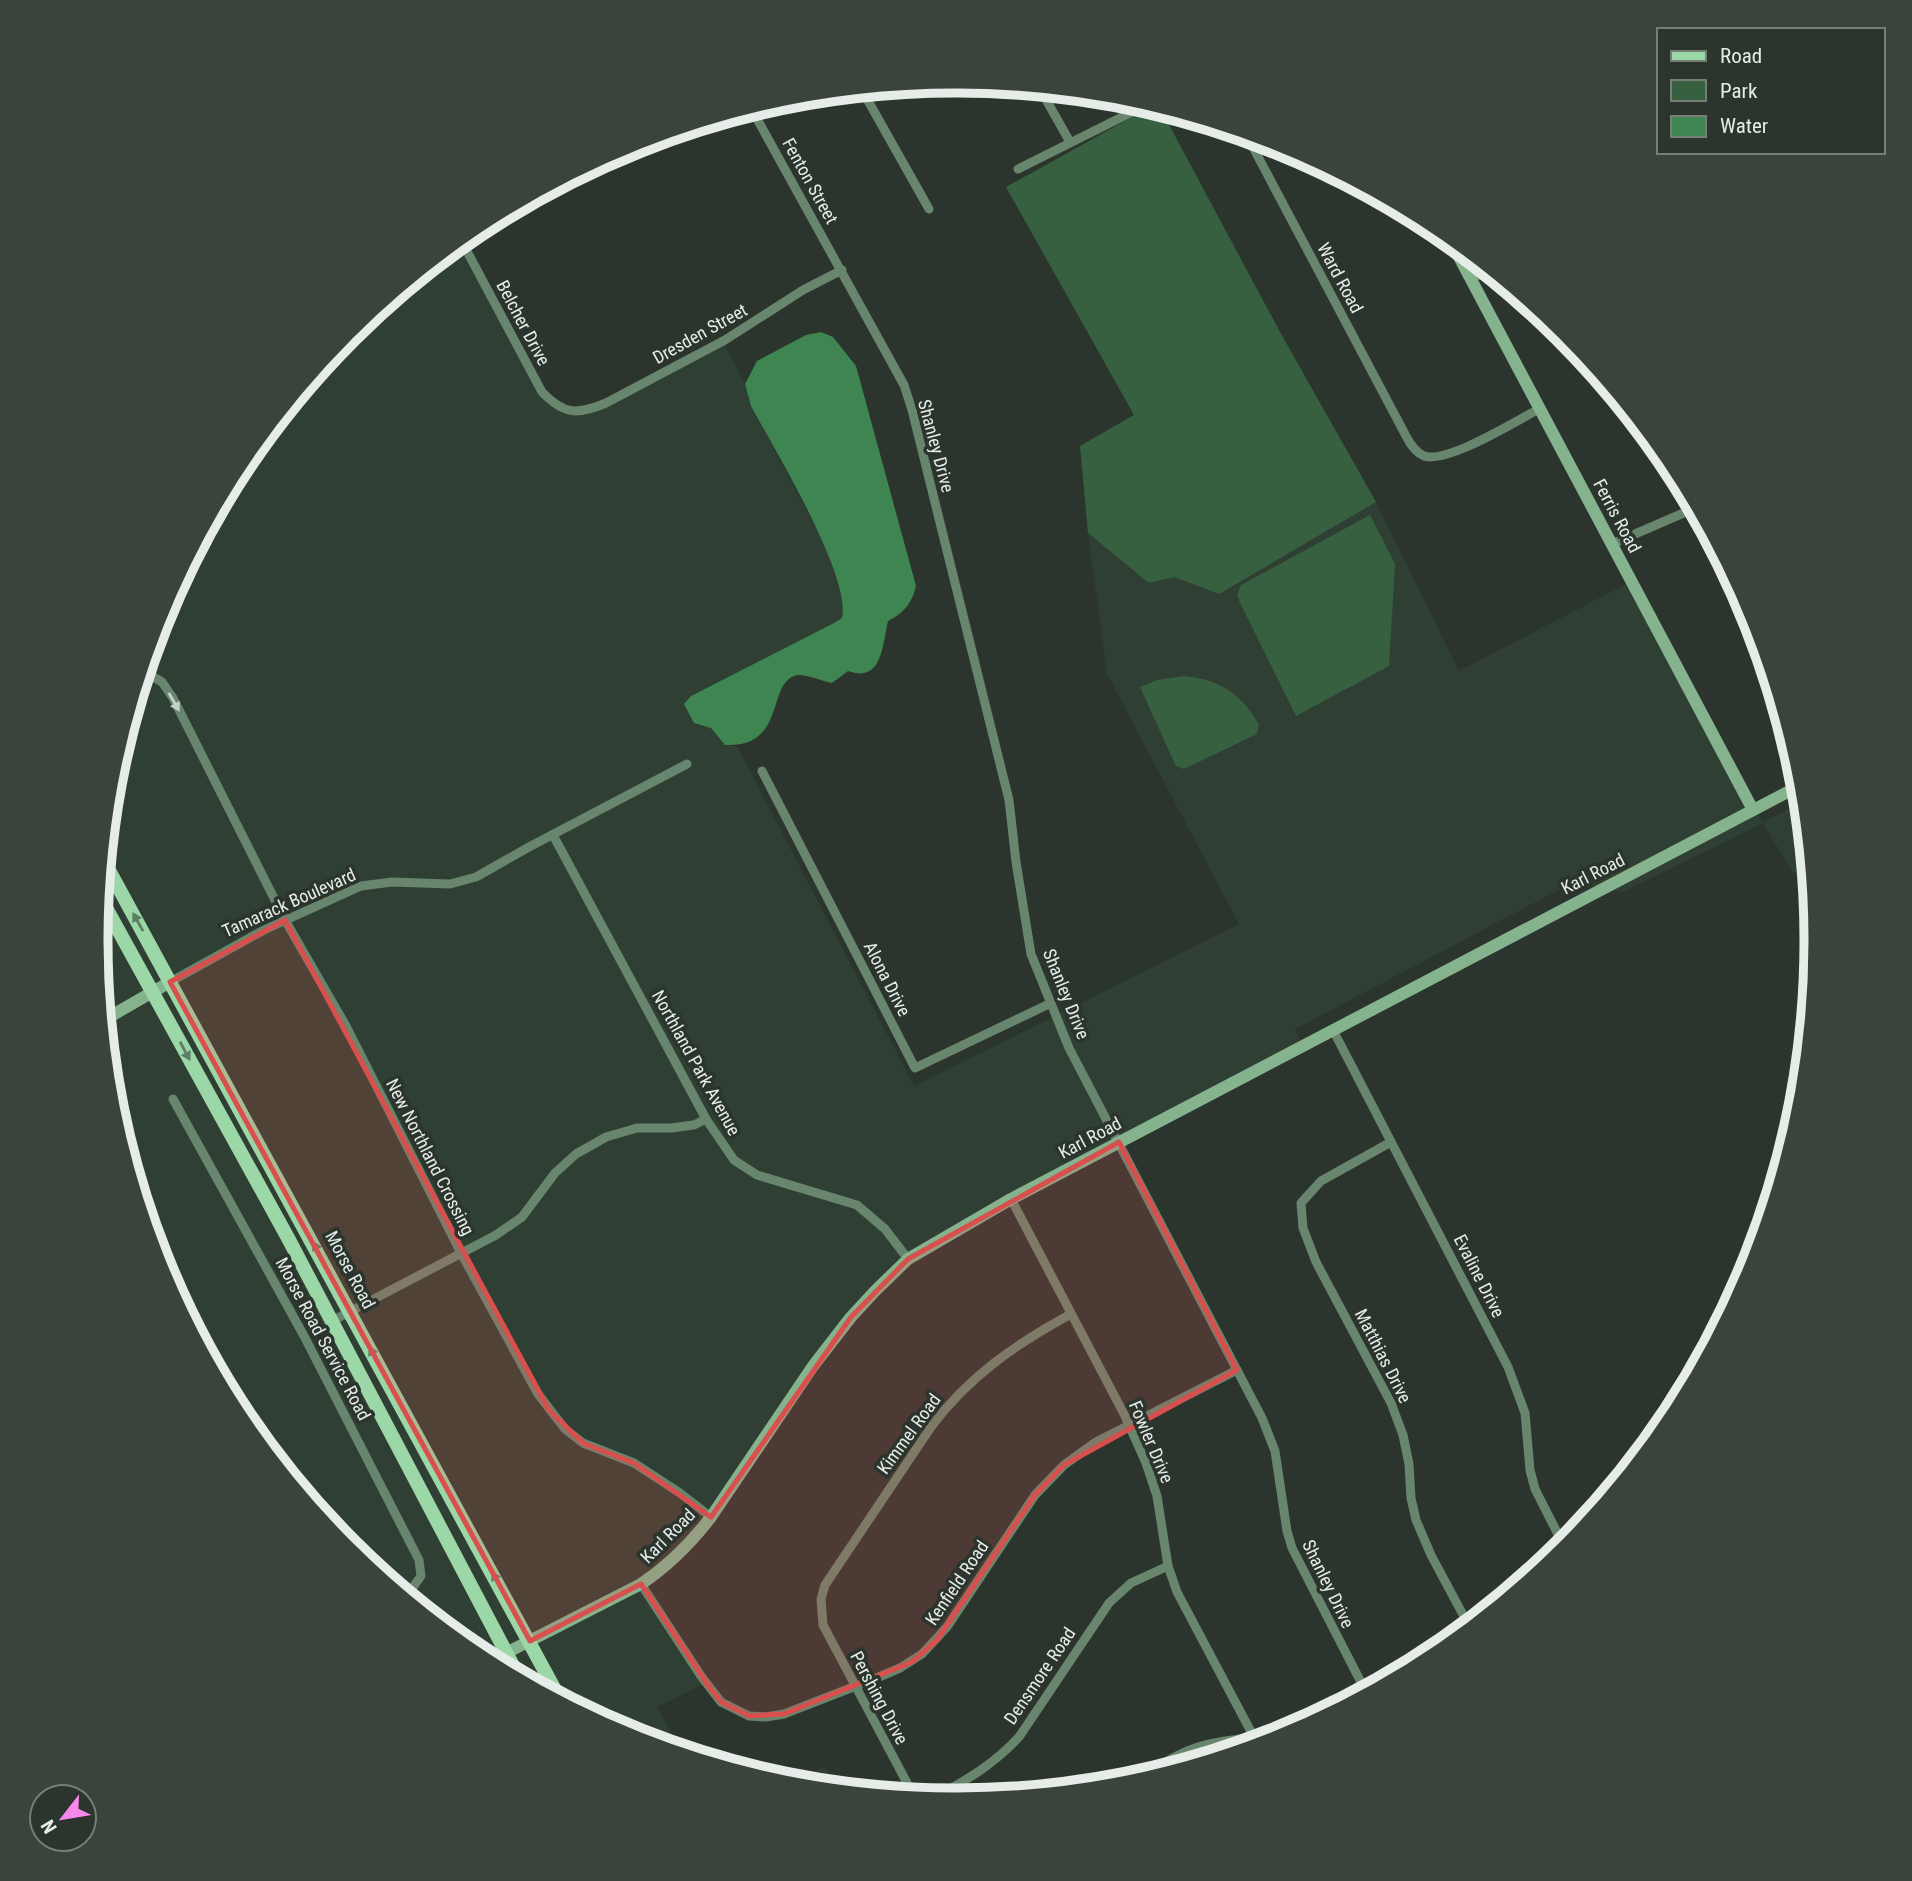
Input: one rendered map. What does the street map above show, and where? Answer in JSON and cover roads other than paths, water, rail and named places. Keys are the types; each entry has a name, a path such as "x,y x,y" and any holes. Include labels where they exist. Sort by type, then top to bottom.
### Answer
{"main road":[{"name":"Ferris Road","path":"1461,260 1753,810"},
{"name":"Karl Road","path":"499,1654 641,1584 674,1558 711,1517 824,1350 859,1308 908,1259 1011,1199 1790,791"},
{"name":"Morse Road","path":"111,874 553,1686"},
{"path":"109,913 332,1321 510,1661"},
{"name":"Tamarack Boulevard","path":"112,1015 170,982"},
{"name":"Karl Road","path":"503,1656 506,1653"}],"street":[{"path":"867,98 929,209"},
{"path":"1045,98 1070,142"},
{"path":"1018,169 1132,112"},
{"name":"Fenton Street","path":"756,117 842,270"},
{"name":"Ward Road","path":"1253,147 1416,451 1426,457 1439,458 1457,452 1539,409"},
{"name":"Belcher Drive","path":"466,249 542,392 554,404 569,411"},
{"name":"Dresden Street","path":"569,411 588,411 606,403 725,340 803,290 842,270"},
{"name":"Shanley Drive","path":"842,270 904,385 912,410 1009,800 1031,954 1069,1048 1262,1418 1275,1451 1292,1548 1362,1684"},
{"path":"1471,279 1480,274"},
{"path":"1612,544 1687,512"},
{"name":"New Northland Crossing","path":"151,675 162,682 196,742 285,920 346,1026 461,1253 538,1394 565,1429 583,1443 644,1470 711,1517"},
{"name":"Tamarack Boulevard","path":"170,982 285,920 361,886 392,882 450,884 476,877 687,764"},
{"name":"Alona Drive","path":"762,771 915,1068 1051,1003"},
{"name":"Northland Park Avenue","path":"553,835 706,1119 734,1160 757,1175 856,1205 885,1229 908,1259"},
{"name":"Evaline Drive","path":"1333,1030 1508,1367 1525,1413 1530,1470 1535,1489 1558,1536"},
{"name":"Morse Road Service Road","path":"173,1099 304,1336 419,1560 421,1576 411,1590"},
{"path":"332,1321 496,1235 522,1217 555,1173 576,1154 596,1142 638,1128 694,1125 706,1119"},
{"name":"Matthias Drive","path":"1391,1142 1321,1181 1301,1203 1303,1228 1316,1262 1391,1404 1403,1435 1416,1520 1465,1618"},
{"name":"Fowler Drive","path":"1011,1199 1129,1425 1157,1496 1168,1566 1184,1608 1252,1734"},
{"name":"Kimmel Road","path":"820,1612 825,1586 835,1569 942,1411 968,1383 1003,1354 1071,1314"},
{"name":"Kenfield Road","path":"641,1584 722,1702 749,1716 775,1716 912,1662 937,1640 1020,1516 1050,1478 1074,1457 1129,1425 1237,1370"},
{"name":"Densmore Road","path":"952,1788 1005,1752 1026,1726 1109,1603 1131,1583 1168,1566"},
{"name":"Pershing Drive","path":"820,1612 823,1625 909,1786"},
{"path":"1166,1761 1195,1747 1238,1740"}],"water":[{"path":"821,332 833,337 856,366 916,586 906,607 888,621 882,651 874,667 868,672 848,671 832,683 803,675 789,679 782,688 768,725 759,736 745,743 725,745 711,728 694,723 684,704 691,696 842,618 842,599 823,544 792,480 751,406 745,384 757,361 806,335"}]}
